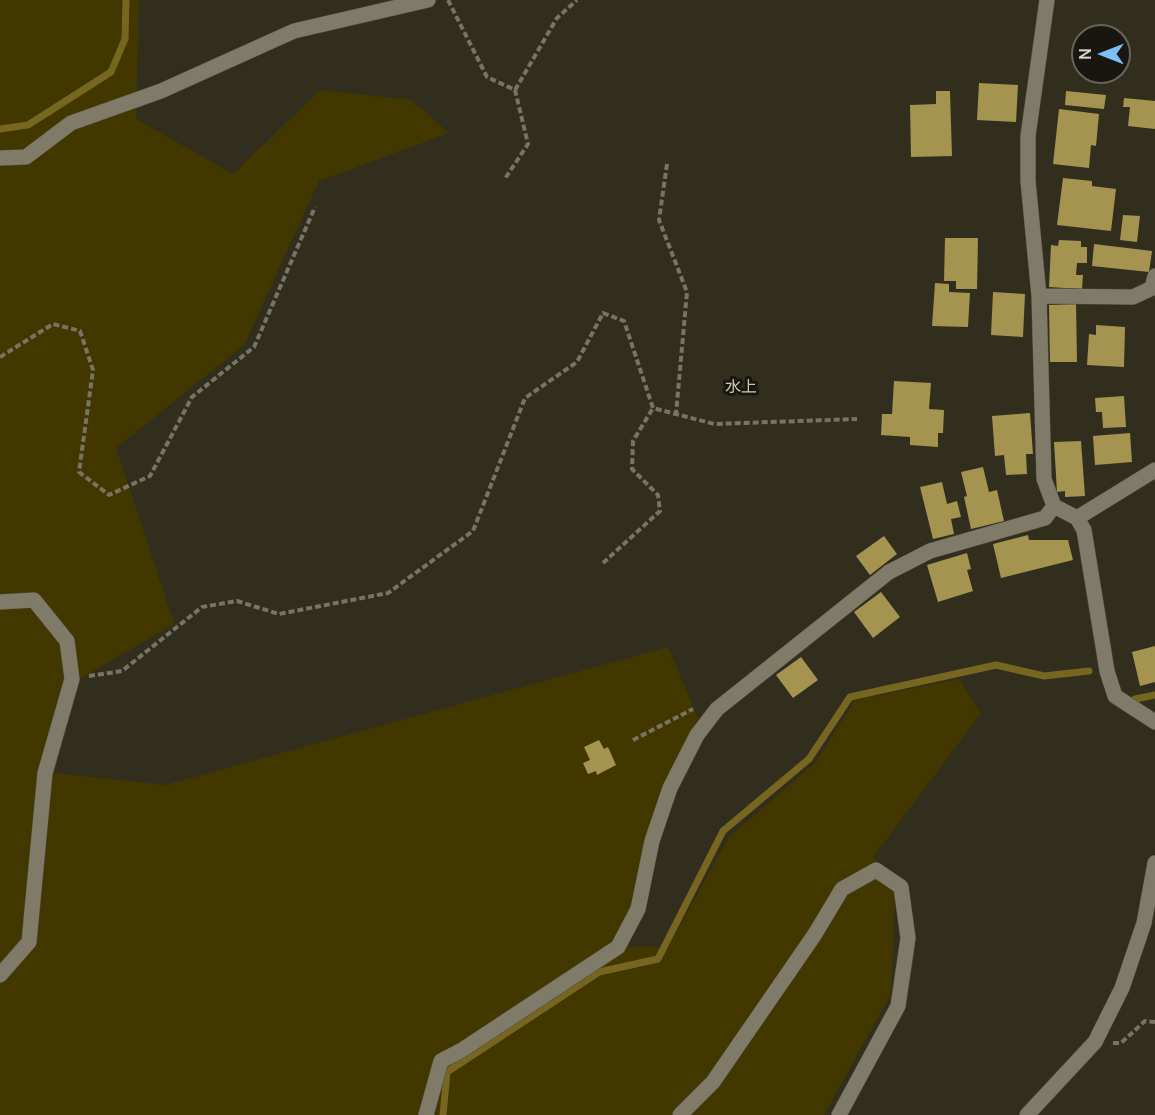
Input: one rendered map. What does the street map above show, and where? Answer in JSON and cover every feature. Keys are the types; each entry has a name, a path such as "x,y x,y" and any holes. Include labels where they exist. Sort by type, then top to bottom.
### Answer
{"street":[{"path":"0,158 26,157 71,123 161,91 294,31 428,0"},
{"path":"1047,0 1028,135 1028,181 1039,296 1044,479 1054,506 1077,518 1084,530 1107,671 1115,696 1155,722"},
{"path":"1039,296 1133,297 1152,288 1155,276"},
{"path":"1077,518 1155,470"},
{"path":"426,1115 441,1061 462,1050 618,947 639,909 652,841 670,788 697,735 717,709 889,572 930,551 1046,518 1054,506"},
{"path":"0,602 34,600 67,641 72,679 45,773 29,942 0,975"},
{"path":"1027,1115 1095,1042 1122,988 1144,923 1155,863"},
{"path":"680,1115 713,1082 815,934 842,889 876,870 901,887 908,938 898,1005 838,1115"}],"path":[{"path":"448,0 487,77 515,90"},
{"path":"504,180 528,144 515,90 557,18 578,0"},
{"path":"667,164 659,220 687,292 676,414"},
{"path":"0,357 53,324 80,331 93,370 79,472 109,495 150,476 192,397 254,347 315,207"},
{"path":"72,679 123,672 202,608 237,601 279,614 388,593 473,531 525,398 577,362 603,313 624,321 653,408 633,441 632,469 658,495 660,511 603,563"},
{"path":"653,408 714,424 857,419"},
{"path":"633,740 698,706 717,709"},
{"path":"1095,1042 1121,1043 1145,1021 1155,1022"}],"shaded area":[{"path":"0,0 139,0 136,119 233,174 320,90 411,100 449,133 319,181 244,345 116,448 174,624 80,679 54,773 165,785 668,647 698,718 662,786 645,841 632,909 613,947 668,947 729,837 815,763 855,700 959,679 981,713 873,857 895,891 891,994 824,1115 0,1115"}],"building":[{"path":"979,83 1018,85 1016,122 977,120"},
{"path":"936,91 950,91 952,156 911,157 910,105 936,104"},
{"path":"1066,91 1106,95 1104,109 1065,105"},
{"path":"1124,98 1155,101 1155,129 1128,126 1130,107 1123,107"},
{"path":"1059,109 1099,114 1096,146 1091,145 1089,168 1053,164"},
{"path":"1063,178 1092,181 1092,186 1116,189 1111,231 1057,225"},
{"path":"1123,215 1140,216 1137,242 1120,240"},
{"path":"945,238 978,238 977,289 956,289 956,281 944,281"},
{"path":"1059,240 1081,241 1081,247 1087,247 1087,263 1077,263 1076,275 1083,275 1082,289 1049,287 1051,245 1058,246"},
{"path":"1094,244 1152,251 1149,272 1092,266"},
{"path":"935,283 949,284 949,292 970,293 968,327 932,326"},
{"path":"993,292 1025,294 1023,337 991,335"},
{"path":"1076,304 1077,362 1050,362 1049,305"},
{"path":"1096,325 1125,327 1124,367 1087,365 1089,334 1096,335"},
{"path":"894,381 931,383 929,409 944,410 943,433 938,433 938,447 910,445 910,437 881,435 882,414 892,414"},
{"path":"1124,396 1126,427 1103,428 1102,412 1096,412 1095,398"},
{"path":"1030,413 1033,454 1026,454 1027,474 1006,475 1004,455 995,456 992,416"},
{"path":"1130,433 1132,462 1095,465 1093,436"},
{"path":"1081,441 1085,496 1065,497 1065,491 1057,492 1054,442"},
{"path":"983,467 989,492 997,490 1004,521 971,529 961,472"},
{"path":"942,482 947,504 957,501 961,517 951,519 954,534 933,539 920,487"},
{"path":"1028,535 1029,540 1068,540 1073,560 1001,578 993,544"},
{"path":"884,536 897,554 870,575 856,556"},
{"path":"967,553 971,569 967,570 973,591 938,602 927,565"},
{"path":"881,592 900,617 873,638 854,612"},
{"path":"1155,646 1155,682 1140,686 1132,652"},
{"path":"801,657 818,680 793,698 776,675"},
{"path":"599,740 604,749 608,747 616,765 597,775 596,771 588,774 583,763 590,760 584,747"}],"waterway":[{"path":"0,129 28,125 111,72 125,39 126,0"},
{"path":"443,1115 447,1072 599,972 658,959 723,831 809,759 850,697 996,665 1044,676 1089,671"},
{"path":"1135,699 1155,695"}],"district":[{"name":"水上","path":"741,388"}]}
